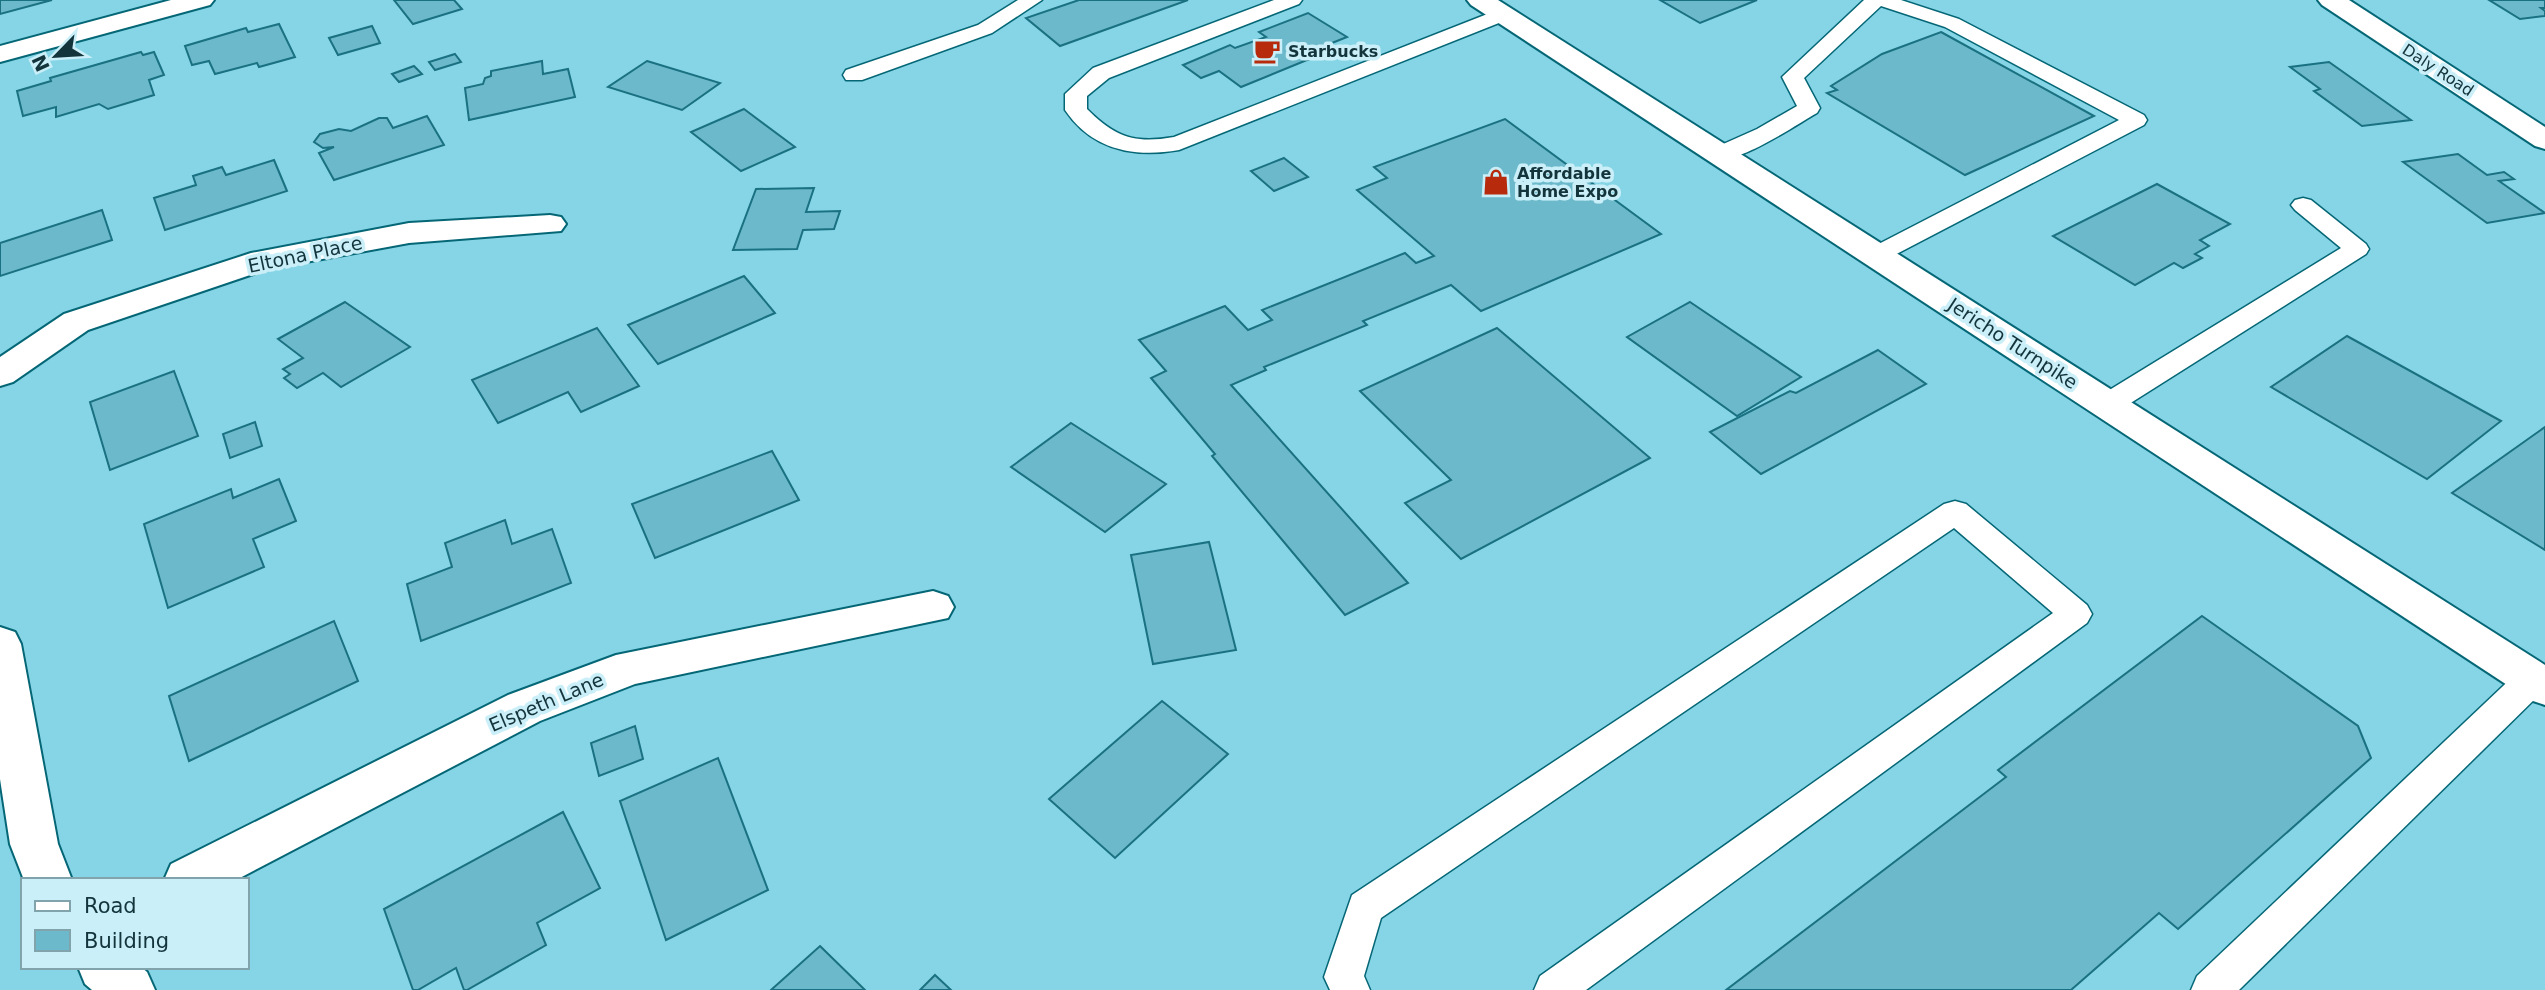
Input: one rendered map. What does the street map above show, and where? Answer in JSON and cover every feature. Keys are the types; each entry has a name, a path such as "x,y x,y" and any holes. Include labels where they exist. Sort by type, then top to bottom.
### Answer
{"street":[{"path":"0,54 201,0"},
{"name":"Daly Road","path":"2330,0 2545,139"},
{"name":"Jericho Turnpike","path":"1491,7 2539,683"},
{"name":"Eltona Place","path":"0,374 76,322 262,260 409,233 550,224"},
{"name":"Elspeth Lane","path":"192,878 524,708 631,667 933,607"},
{"path":"0,644 34,844 47,878"},
{"path":"105,969 130,990"}],"lane":[{"path":"854,75 985,29 1032,0"},
{"path":"1292,0 1101,74 1076,94 1076,110 1097,133 1123,146 1153,149 1179,143 1491,7"},
{"path":"1720,155 1766,134 1809,108 1793,77 1876,0"},
{"path":"1876,255 2136,120 1952,23 1881,0"},
{"path":"2108,404 2357,249 2303,205"},
{"path":"1350,990 1344,977 1365,907 1955,512 2076,614 1555,990"},
{"path":"2211,990 2539,683"}],"building":[{"path":"0,0 52,0 0,14"},
{"path":"394,0 454,0 462,9 413,24"},
{"path":"1079,0 1188,0 1060,46 1026,18"},
{"path":"1660,0 1757,0 1700,23"},
{"path":"2489,0 2545,0 2545,8 2541,8 2545,11 2545,16 2520,19"},
{"name":"Starbucks","path":"1308,13 1347,37 1317,49 1324,53 1241,87 1219,71 1201,78 1183,65 1230,45 1235,48 1266,37 1259,32"},
{"path":"279,24 295,57 259,67 257,63 215,74 209,61 192,65 185,46 246,28 248,32"},
{"path":"372,26 380,43 338,55 329,38"},
{"path":"1941,32 2094,116 1965,175 1827,93 1837,90 1831,86 1882,54"},
{"path":"141,52 143,55 154,52 164,75 149,80 154,95 108,109 99,104 56,117 56,107 23,116 17,91 51,81 50,78"},
{"path":"455,54 461,62 435,70 429,62"},
{"path":"542,61 543,74 568,69 575,97 469,120 465,88 483,84 485,78 491,76 491,71"},
{"path":"647,61 720,83 682,110 608,87"},
{"path":"2329,62 2411,120 2362,126 2314,91 2320,89 2290,67"},
{"path":"414,66 422,74 399,82 392,74"},
{"path":"744,109 795,147 741,171 691,132"},
{"path":"427,116 444,145 334,180 319,153 334,147 323,148 314,142 320,134 339,129 351,131 379,118 387,118 393,128"},
{"path":"1505,119 1661,234 1481,311 1451,285 1363,321 1367,325 1264,367 1266,370 1231,385 1408,583 1345,615 1212,456 1215,454 1151,378 1166,371 1139,340 1225,306 1248,330 1272,320 1262,310 1405,253 1416,263 1434,256 1357,190 1387,178 1374,167"},
{"path":"2458,154 2487,175 2504,172 2514,179 2499,181 2545,213 2487,223 2403,162"},
{"path":"1284,158 1308,177 1274,191 1251,171"},
{"path":"274,160 287,191 165,230 154,198 196,185 193,176 222,167 226,175"},
{"path":"2157,184 2230,224 2200,240 2209,246 2195,254 2202,258 2183,268 2174,263 2135,285 2053,236"},
{"path":"814,188 806,212 840,211 834,229 803,230 797,249 733,250 756,189"},
{"path":"102,210 112,240 0,276 0,243"},
{"path":"744,276 775,313 658,364 628,325"},
{"path":"345,302 410,347 341,387 323,373 297,388 284,378 290,374 283,369 303,358 278,339"},
{"path":"1690,302 1801,377 1737,416 1627,337"},
{"path":"597,328 639,386 581,412 568,392 498,423 472,380"},
{"path":"1497,328 1650,458 1461,559 1405,503 1451,480 1360,391"},
{"path":"2347,336 2501,421 2427,479 2271,387"},
{"path":"1878,350 1926,384 1761,474 1710,432 1790,391 1796,393"},
{"path":"174,371 198,436 110,470 90,402"},
{"path":"255,422 262,446 230,458 223,434"},
{"path":"1071,423 1166,484 1105,532 1011,467"},
{"path":"2545,427 2545,550 2452,493"},
{"path":"772,451 799,500 655,558 632,504"},
{"path":"279,479 296,521 253,539 264,567 168,608 144,524 231,489 233,498"},
{"path":"505,520 512,544 552,529 571,583 421,641 407,584 452,567 445,543"},
{"path":"1209,542 1236,650 1153,664 1131,555"},
{"path":"2202,616 2358,726 2371,758 2178,929 2159,913 2071,990 1726,990 2006,777 1998,770"},
{"path":"334,621 358,681 189,761 169,696"},
{"path":"1162,701 1228,754 1115,858 1049,799"},
{"path":"635,726 643,759 599,776 591,743"},
{"path":"718,758 768,890 666,940 620,801"},
{"path":"563,812 600,888 537,923 546,945 467,990 464,990 456,968 418,990 413,990 384,909"},
{"path":"820,946 865,990 771,990"},
{"path":"935,975 951,990 920,990"}],"place":[{"name":"Starbucks","path":"1267,51"},
{"name":"Affordable Home Expo","path":"1496,182"}]}
